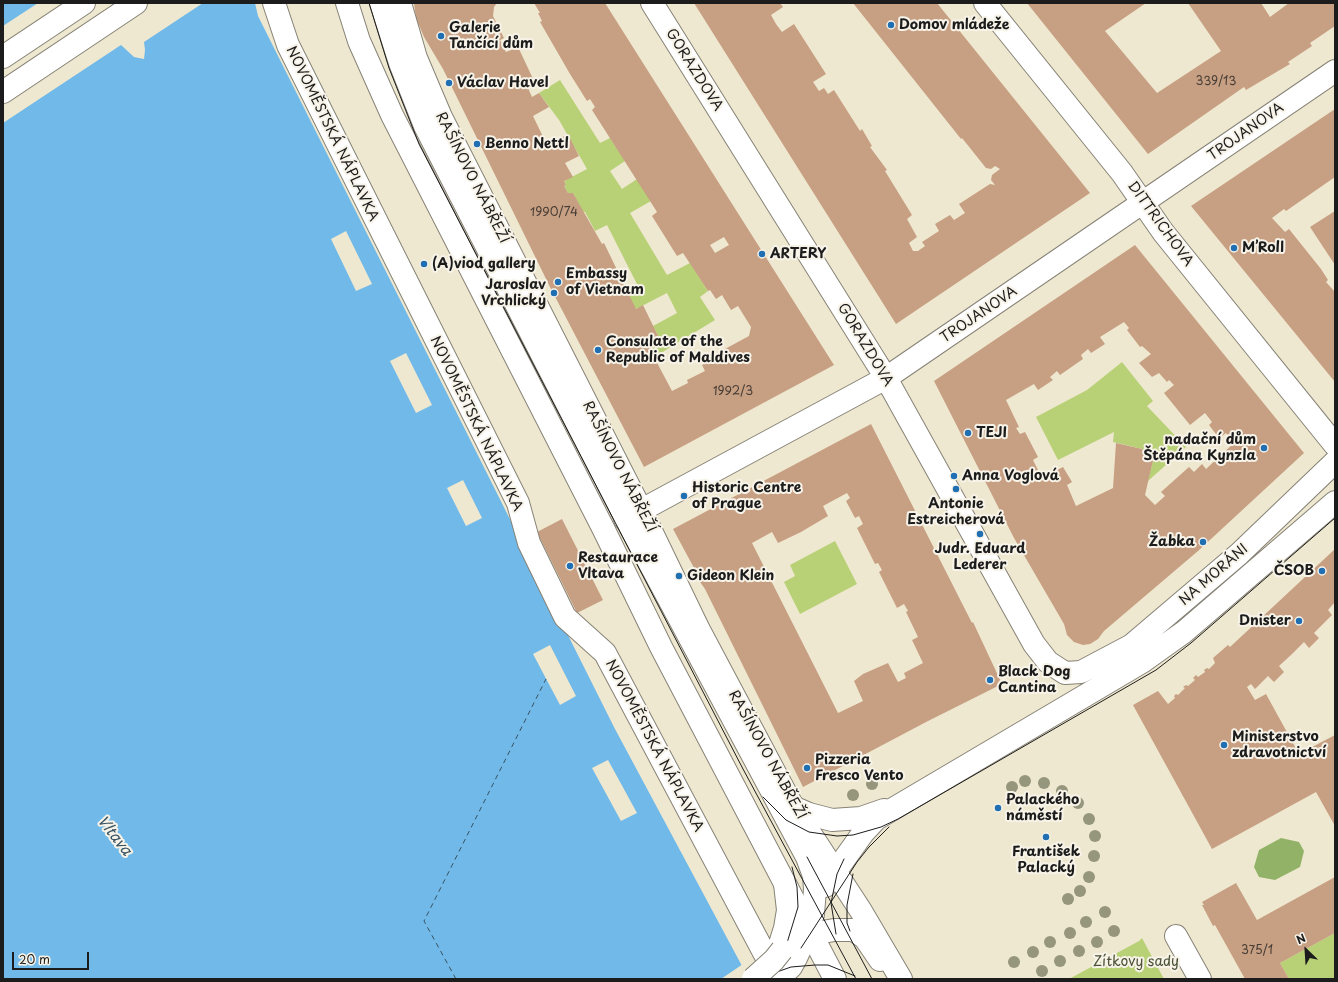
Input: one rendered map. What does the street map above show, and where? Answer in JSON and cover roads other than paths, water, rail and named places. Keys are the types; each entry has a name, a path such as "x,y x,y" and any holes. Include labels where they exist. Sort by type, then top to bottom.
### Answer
{"street":[{"path":"3,57 84,3"},
{"name":"NOVOMĚSTSKÁ NÁPLAVKA","path":"274,3 288,45 518,503 529,543 565,617 605,653 778,979"},
{"path":"335,3 359,41"},
{"path":"347,3 359,41 392,115 604,530 661,647 785,884 796,936 836,979"},
{"path":"381,3 400,63 425,126 634,515 756,760 807,857 814,876 796,936 791,967 778,979"},
{"name":"RAŠÍNOVO NÁBŘEŽÍ","path":"400,3 428,89 634,515 699,630 793,807 884,949 901,979"},
{"name":"GORAZDOVA","path":"652,3 886,378 1034,644 1048,662 1065,673 1081,672"},
{"name":"DITTRICHOVA","path":"985,3 1122,173 1163,232 1335,445"},
{"path":"3,92 135,5"},
{"name":"TROJANOVA","path":"604,530 886,378 1335,71"},
{"path":"464,163 464,199"},
{"name":"NA MORÁNI","path":"1081,672 1132,645 1239,554 1335,462"},
{"path":"753,979 774,960 796,936 835,871 863,833 876,819 1142,662 1184,632 1335,502"},
{"path":"756,760 775,789 793,807 814,816 832,820 861,818 906,801"},
{"path":"744,979 796,936 845,929 858,932 868,942 892,979"},
{"path":"1176,936 1200,979"}],"water":[{"name":"Vltava","path":"3,3 255,3 258,16 615,729 749,979 3,979"}],"tram line":[{"path":"369,3 389,68 419,144 743,769 856,979"},
{"path":"763,797 786,820 809,832 837,836 853,835 881,827 898,819 1156,670 1191,643 1335,518"},
{"path":"801,948 857,862 869,847 889,827"},
{"path":"807,857 872,979"},
{"path":"836,934 831,903 837,874 844,859"},
{"path":"787,943 798,907 797,887 792,867"},
{"path":"850,931 847,923 847,905 853,874"},
{"path":"757,979 791,967 815,965 828,965 855,976"}],"place":[{"name":"Domov mládeže","path":"891,25"},
{"name":"Galerie Tančící dům","path":"441,36"},
{"name":"Václav Havel","path":"449,83"},
{"name":"Benno Nettl","path":"477,144"},
{"name":"M’Roll","path":"1234,248"},
{"name":"ARTERY","path":"762,254"},
{"name":"(A)viod gallery","path":"424,264"},
{"name":"Embassy of Vietnam","path":"558,282"},
{"name":"Jaroslav Vrchlický","path":"554,293"},
{"name":"Consulate of the Republic of Maldives","path":"598,350"},
{"name":"TEJI","path":"968,433"},
{"name":"nadační dům Štěpána Kynzla","path":"1264,448"},
{"name":"Anna Voglová","path":"954,476"},
{"name":"Antonie Estreicherová","path":"956,489"},
{"name":"Historic Centre of Prague","path":"684,496"},
{"name":"Judr. Eduard Lederer","path":"980,534"},
{"name":"Žabka","path":"1203,542"},
{"name":"Restaurace Vltava","path":"570,566"},
{"name":"ČSOB","path":"1322,571"},
{"name":"Gideon Klein","path":"679,576"},
{"name":"Dnister","path":"1299,621"},
{"name":"Black Dog Cantina","path":"990,680"},
{"name":"Ministerstvo zdravotnictví","path":"1224,745"},
{"name":"Pizzeria Fresco Vento","path":"807,768"},
{"name":"Palackého náměstí","path":"998,808"},
{"name":"František Palacký","path":"1046,837"}],"park label":[{"name":"Zítkovy sady","path":"1136,962"}]}
